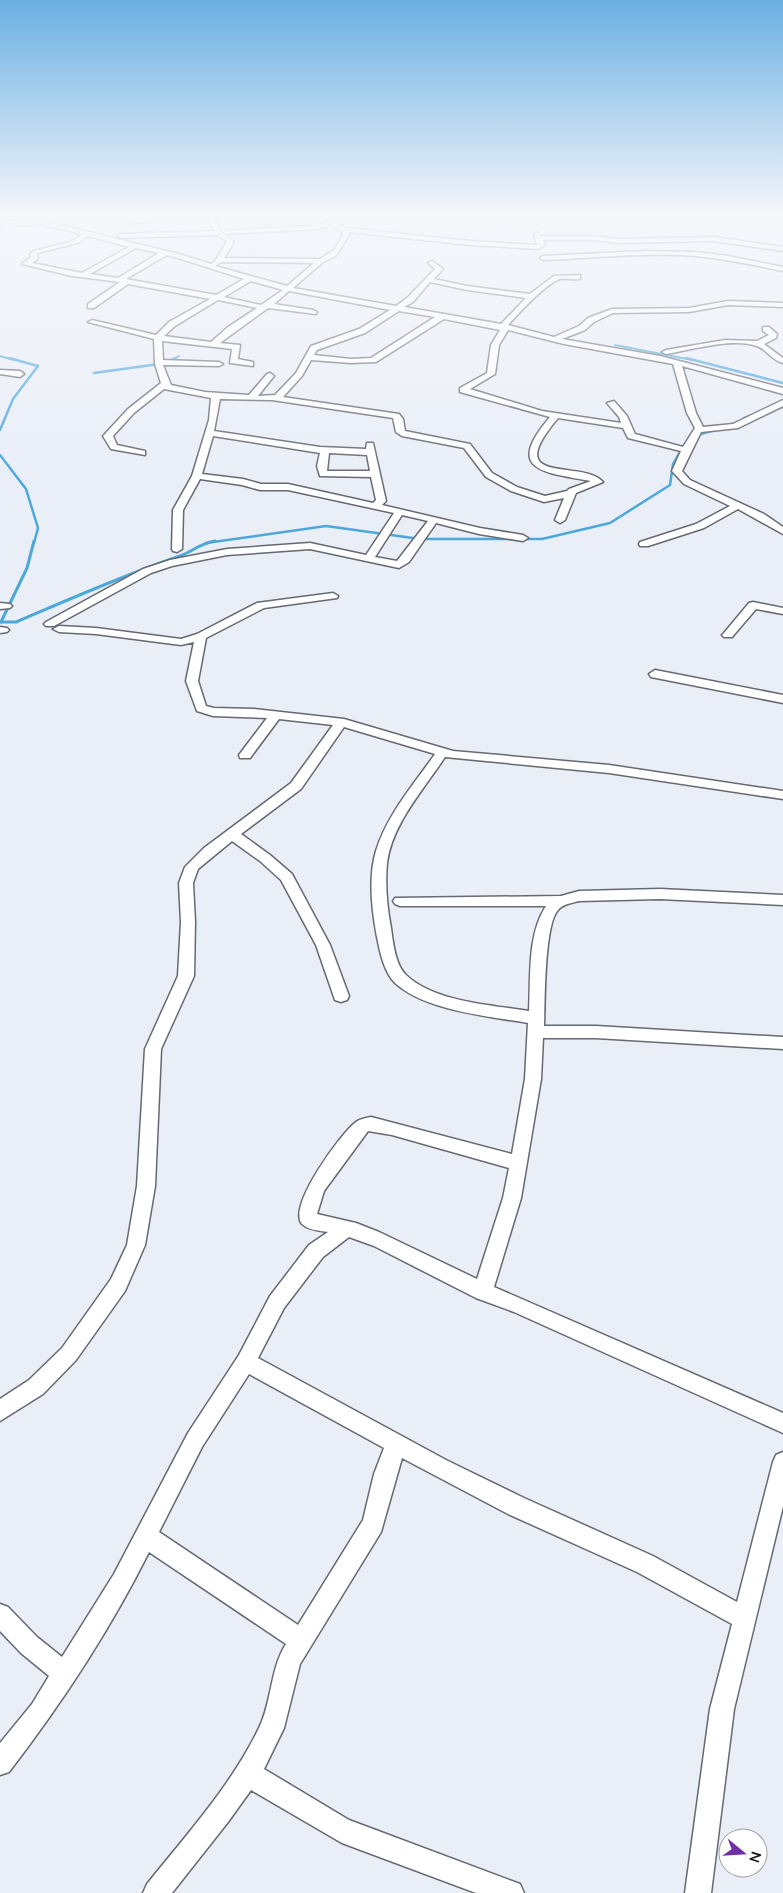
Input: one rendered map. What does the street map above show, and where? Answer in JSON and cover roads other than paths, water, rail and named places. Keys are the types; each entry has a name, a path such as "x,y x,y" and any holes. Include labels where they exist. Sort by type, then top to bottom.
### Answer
{"street":[{"path":"91,306 96,302"},
{"path":"209,302 172,324 158,338 158,362 165,384 172,389 274,398 396,416 399,419 401,432 405,434 467,446 489,474 514,489 544,499 570,494"},
{"path":"242,302 313,312"},
{"path":"212,345 231,329 269,302"},
{"path":"364,302 651,356 783,391"},
{"path":"274,398 281,395 289,386 314,348 362,331 406,302"},
{"path":"528,302 503,327 504,330 495,345 491,374 463,390 541,413 625,426"},
{"path":"555,339 577,331 591,320 612,311 689,310 728,304 783,305"},
{"path":"308,357 351,361 372,360 443,316"},
{"path":"92,322 158,338 238,347 233,361 250,364"},
{"path":"758,344 773,336 766,329"},
{"path":"666,352 720,344 758,344 763,346 776,359 783,362"},
{"path":"158,362 219,364"},
{"path":"676,362 682,376 692,414 700,429"},
{"path":"0,372 20,374"},
{"path":"252,397 270,376"},
{"path":"142,453 114,447 108,436 131,411 165,384"},
{"path":"177,549 179,506 197,476 216,406 215,394"},
{"path":"611,403 622,416 629,435 634,438 686,450"},
{"path":"700,429 735,426 783,403"},
{"path":"556,415 541,431 534,443 532,456 536,464 545,468 597,480 596,483 574,489 570,494 560,520"},
{"path":"700,429 678,466 679,476 704,491 738,505 783,531"},
{"path":"209,434 325,450 371,448 381,501 376,506"},
{"path":"325,450 322,466 323,474 376,474"},
{"path":"197,476 243,482 259,487 288,487 400,511 479,531 523,538"},
{"path":"644,544 708,522 738,505"},
{"path":"369,558 400,511"},
{"path":"333,596 261,605 200,636 190,640 172,642 54,627 147,571 170,563 227,552 306,546 369,558 394,565 401,564 434,519"},
{"path":"728,635 753,605 783,611"},
{"path":"200,636 192,681 201,708 213,712 276,715 341,723 357,726 442,754 609,769 783,795"},
{"path":"655,674 783,699"},
{"path":"245,755 276,715"},
{"path":"0,1411 36,1387 69,1354 118,1286 136,1245 146,1186 152,1049 186,976 188,922 186,883 195,864 231,834 296,786 341,723"},
{"path":"442,754 396,824 380,860 383,928 388,955 399,976 415,988 536,1025 596,1032 783,1043"},
{"path":"231,834 265,858 288,878 323,945 341,996"},
{"path":"400,901 561,901 579,896 660,894 783,900"},
{"path":"483,1292 512,1198 533,1079 541,938 548,914 553,906 561,901"},
{"path":"519,1163 392,1128 371,1124 366,1125 349,1142 316,1188 308,1218 312,1221 361,1232 483,1292 521,1306 783,1423"},
{"path":"0,1763 40,1712 102,1618 195,1440 246,1362 278,1302 316,1251 347,1229"},
{"path":"246,1362 396,1445 516,1506 645,1564 743,1618"},
{"path":"156,1893 248,1774 272,1728 290,1659 372,1524 385,1474 396,1445"},
{"path":"698,1893 722,1709 783,1462"},
{"path":"145,1536 302,1641"},
{"path":"0,1616 29,1645 64,1673"},
{"path":"248,1774 342,1830 511,1893"}],"waterway":[{"path":"615,345 692,360"},
{"path":"0,356 14,360"},
{"path":"172,360 179,356"},
{"path":"0,430 13,399 38,366 9,358"},
{"path":"168,362 175,358"},
{"path":"686,358 783,383"},
{"path":"94,373 159,364"},
{"path":"773,410 783,407"},
{"path":"742,422 744,418 764,411"},
{"path":"698,435 715,430"},
{"path":"206,543 326,526 420,539 542,539 610,523 670,485 673,464 683,447"},
{"path":"0,455 26,489 38,528 34,543"},
{"path":"1,622 27,568 34,541"},
{"path":"1,622 16,622 138,571 180,556 205,543 215,541"}]}
